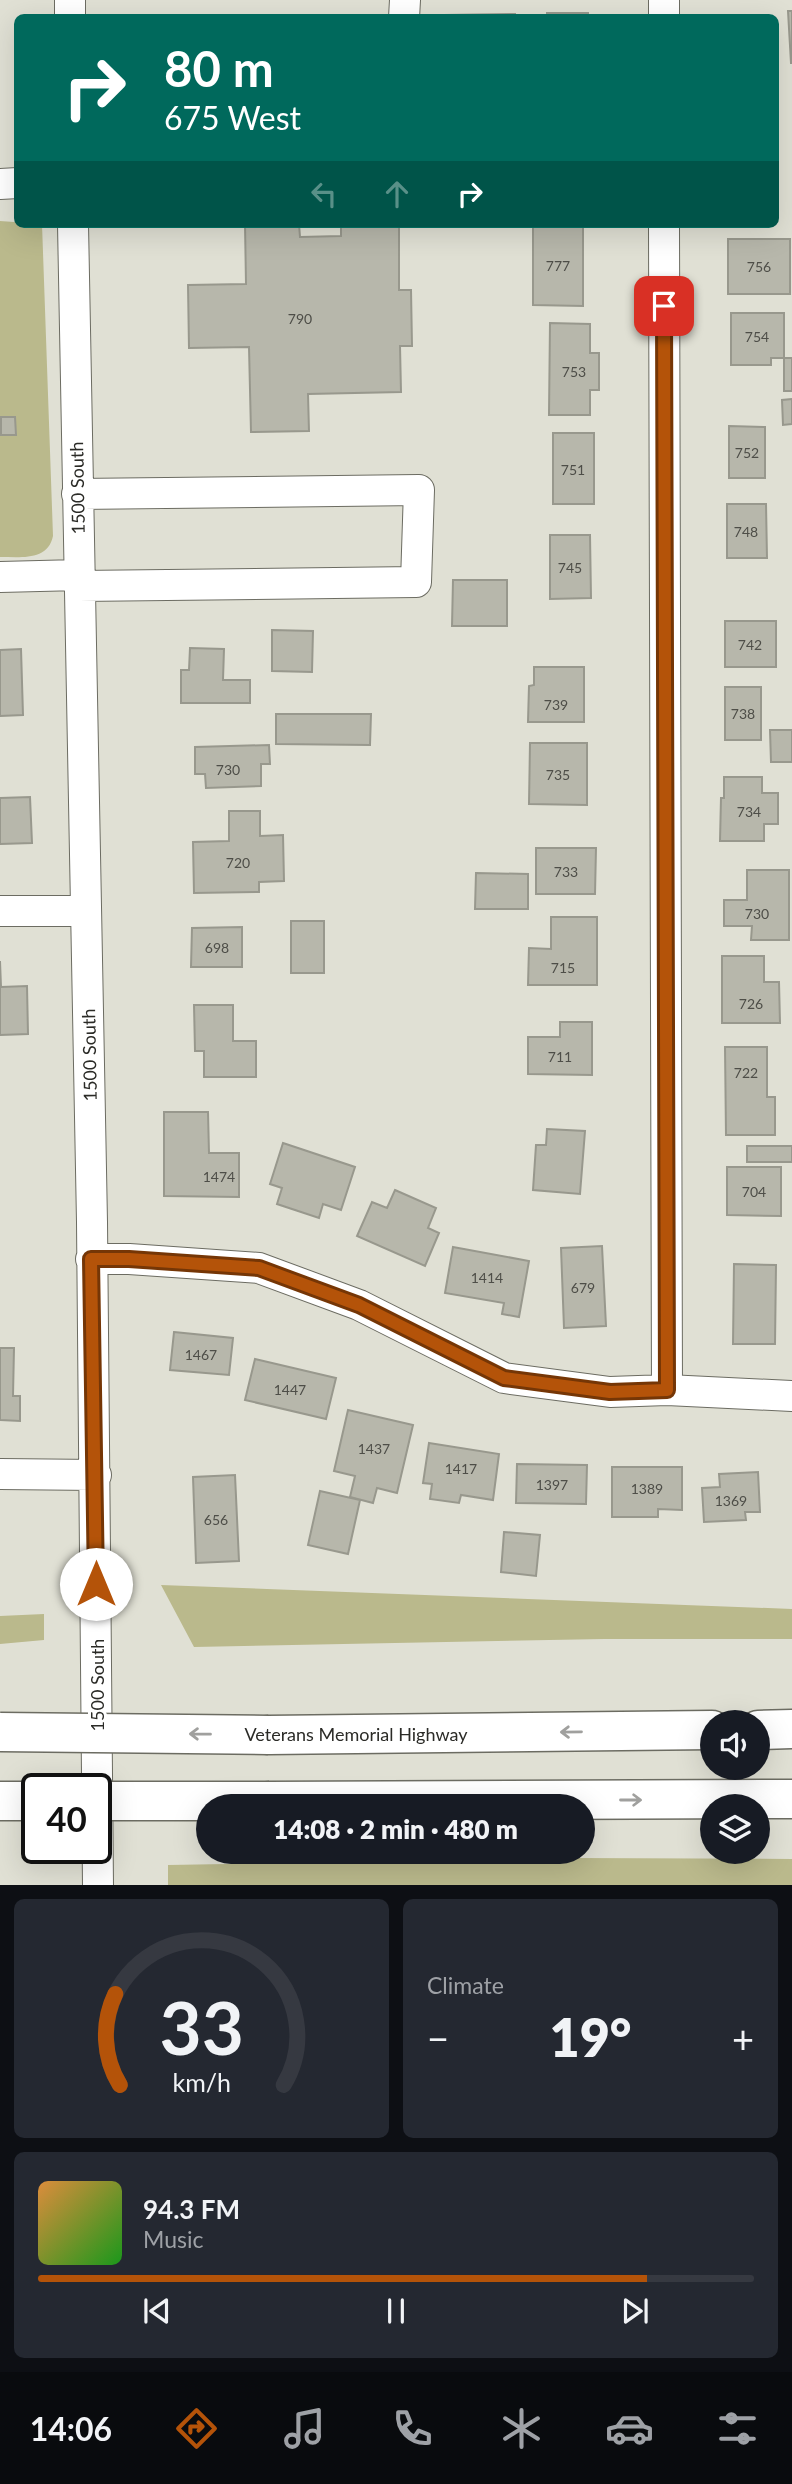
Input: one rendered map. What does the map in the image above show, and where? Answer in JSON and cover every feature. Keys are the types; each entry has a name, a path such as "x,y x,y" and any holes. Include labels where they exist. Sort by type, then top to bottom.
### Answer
{"highway":[{"name":"Veterans Memorial Highway","path":"0,1732 268,1735 700,1730"},
{"path":"770,1730 792,1730"},
{"path":"112,1801 792,1799"},
{"path":"0,1801 21,1801"}],"street":[{"name":"1500 South","path":"73,228 96,1475 98,1885"},
{"path":"664,228 667,1390"},
{"path":"0,577 416,582 419,490 78,494"},
{"path":"0,911 86,911"},
{"path":"91,1259 259,1268 359,1305 504,1378 610,1392 667,1390 792,1396"},
{"path":"0,1474 96,1475"}],"shaded area":[{"path":"0,221 14,222 14,228 42,228 53,536 46,550 40,554 0,557"},
{"path":"161,1585 792,1609 792,1639 604,1639 194,1647"},
{"path":"44,1614 44,1640 0,1644 0,1616"},
{"path":"595,1858 700,1859 700,1864 770,1864 770,1859 792,1859 792,1885 168,1885 168,1865 595,1864"}],"building":[{"path":"788,11 792,11 792,63 791,63"},
{"path":"547,13 588,13 588,14"},
{"path":"245,228 299,228 300,237 341,236 341,228 399,228 399,290 411,290 412,346 400,346 401,392 308,394 309,431 251,432 249,347 189,348 188,285 246,284"},
{"path":"533,228 583,228 583,306 533,305"},
{"path":"728,239 790,239 790,294 728,294"},
{"path":"731,313 784,313 784,358 771,358 771,365 731,365"},
{"path":"550,323 590,324 590,353 599,353 599,390 590,390 590,415 549,415"},
{"path":"784,358 792,358 792,391 784,391"},
{"path":"792,399 792,424 783,425 782,400"},
{"path":"1,417 15,417 16,435 1,435"},
{"path":"729,426 765,427 765,478 729,478"},
{"path":"553,433 594,433 594,504 553,504"},
{"path":"727,504 766,504 767,558 727,558"},
{"path":"550,535 590,535 591,598 550,599"},
{"path":"453,580 507,580 507,626 452,626"},
{"path":"725,621 776,621 776,667 725,667"},
{"path":"272,630 313,631 312,672 272,671"},
{"path":"190,648 224,649 223,680 250,680 250,703 181,703 181,670 189,670"},
{"path":"21,649 23,715 0,716 0,650"},
{"path":"534,667 584,667 584,722 528,722 529,686 534,685"},
{"path":"725,687 761,687 761,740 725,740"},
{"path":"276,714 371,714 370,745 276,744"},
{"path":"770,730 792,730 792,762 771,762"},
{"path":"530,743 587,743 587,805 529,804"},
{"path":"269,745 270,764 261,764 261,786 206,788 205,774 195,774 195,747"},
{"path":"724,777 762,777 762,793 778,793 778,824 764,824 764,841 720,841"},
{"path":"30,797 32,843 0,844 0,798"},
{"path":"229,811 260,811 260,836 283,835 284,881 259,882 259,892 194,893 193,842 229,841"},
{"path":"536,848 596,848 595,894 536,894"},
{"path":"747,870 789,870 789,940 751,940 752,926 724,926 724,900 747,900"},
{"path":"476,873 528,874 528,909 475,909"},
{"path":"551,917 597,917 597,985 528,985 529,948 551,949"},
{"path":"291,921 324,921 324,973 291,973"},
{"path":"242,927 242,967 191,967 192,928"},
{"path":"722,956 764,956 764,982 779,982 780,1023 722,1023"},
{"path":"0,961 1,987 27,986 28,1034 0,1035"},
{"path":"194,1005 233,1005 233,1041 256,1041 256,1077 204,1077 204,1051 195,1051"},
{"path":"560,1022 592,1022 592,1075 528,1074 528,1037 560,1037"},
{"path":"725,1047 767,1047 767,1097 775,1097 775,1135 726,1135"},
{"path":"164,1112 208,1112 209,1153 239,1153 239,1197 164,1196"},
{"path":"547,1129 585,1131 580,1194 533,1190 536,1145 546,1145"},
{"path":"283,1143 355,1167 341,1210 323,1204 319,1218 277,1204 282,1188 270,1184"},
{"path":"747,1146 792,1146 792,1162 747,1162"},
{"path":"727,1167 781,1167 781,1216 727,1215"},
{"path":"395,1190 436,1208 428,1228 439,1233 425,1266 357,1236 372,1202 387,1208"},
{"path":"602,1246 606,1326 564,1328 561,1248"},
{"path":"453,1247 529,1261 519,1317 502,1314 504,1303 445,1293"},
{"path":"734,1264 776,1265 775,1344 733,1344"},
{"path":"174,1332 233,1338 229,1375 170,1370"},
{"path":"0,1348 14,1348 13,1396 20,1396 20,1421 0,1420"},
{"path":"255,1359 336,1378 326,1419 245,1400"},
{"path":"348,1410 413,1425 397,1493 377,1488 373,1503 350,1497 355,1476 334,1471"},
{"path":"429,1443 499,1454 493,1500 461,1495 459,1503 430,1499 432,1484 423,1483"},
{"path":"517,1464 587,1465 586,1504 516,1503"},
{"path":"612,1467 682,1467 682,1510 658,1509 658,1517 612,1517"},
{"path":"758,1472 760,1512 745,1512 746,1520 704,1522 702,1488 720,1487 719,1474"},
{"path":"235,1475 239,1561 196,1563 193,1477"},
{"path":"320,1491 360,1500 348,1554 308,1545"},
{"path":"504,1532 540,1535 536,1576 501,1572"}],"route":[{"path":"96,1584 91,1259 259,1268 359,1305 504,1378 610,1392 667,1390 664,306"}]}
